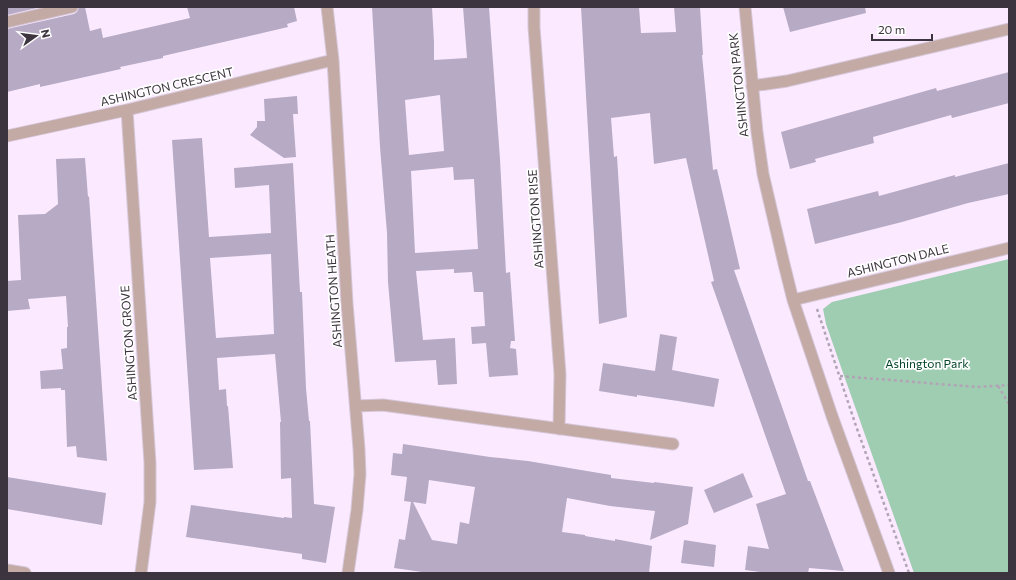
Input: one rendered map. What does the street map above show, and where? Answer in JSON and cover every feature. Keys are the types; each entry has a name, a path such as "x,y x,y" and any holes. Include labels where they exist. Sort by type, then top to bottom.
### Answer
{"street":[{"path":"7,22 72,7"},
{"name":"ASHINGTON HEATH","path":"327,7 333,60 347,303 360,474 357,510 348,573"},
{"name":"ASHINGTON RISE","path":"534,7 534,27 560,374 559,429"},
{"name":"ASHINGTON PARK","path":"745,7 752,86 763,174 793,300 832,416 889,573"},
{"path":"752,86 787,81 1009,29"},
{"name":"ASHINGTON CRESCENT","path":"7,136 127,110 333,60"},
{"name":"ASHINGTON GROVE","path":"127,110 150,463 150,502 141,573"},
{"name":"ASHINGTON DALE","path":"793,300 1009,248"},
{"path":"356,406 383,405 673,444"},
{"path":"7,570 26,573"}],"path":[{"path":"813,295 856,426 909,573"},
{"path":"840,376 963,386 1009,385"},
{"path":"998,386 1009,404"}],"green space":[{"name":"Ashington Park","path":"1009,259 1009,573 914,573 826,324 823,309 832,302"}],"building":[{"path":"7,7 41,7 7,15"},
{"path":"79,7 85,7 90,31 101,28 103,38 190,18 187,7 294,7 297,21 287,24 288,27 163,56 163,58 120,67 121,69 40,87 40,84 7,92 7,29 74,14 77,12"},
{"path":"372,7 432,7 434,60 467,58 463,7 489,7 500,159 506,273 510,272 515,341 511,341 510,348 516,349 518,375 489,377 486,343 472,344 471,327 485,326 483,292 474,292 472,272 454,273 454,269 416,271 423,340 455,338 457,384 438,385 436,360 395,362 388,282 387,233 380,147","holes":["440,95 444,151 409,155 405,100","453,167 454,180 474,179 478,249 415,253 411,171"]},
{"path":"581,7 639,7 641,33 676,32 674,7 700,7 702,55 713,170 717,169 740,269 734,270 808,481 810,481 844,571 809,568 808,573 767,573 745,570 748,546 769,549 756,504 786,494 711,282 714,281 686,158 654,164 650,113 611,118 614,157 617,156 627,317 599,324"},
{"path":"783,7 865,7 866,13 790,32"},
{"path":"1009,72 1009,103 952,118 951,115 873,137 874,143 815,159 816,162 790,169 781,132 936,88 937,91"},
{"path":"297,96 298,114 293,114 296,157 284,158 250,135 257,127 257,121 265,121 264,99"},
{"path":"202,138 209,237 271,233 269,185 235,188 234,168 293,163 314,504 335,507 326,563 302,559 302,554 186,537 191,505 292,518 291,478 281,479 281,422 275,354 217,358 219,390 226,389 233,468 194,470 172,140","holes":["271,254 274,334 216,338 210,258"]},
{"path":"85,158 88,197 89,196 107,461 77,457 76,446 67,447 65,390 61,390 61,388 41,389 40,371 63,369 61,349 67,348 68,327 66,296 28,299 30,309 7,311 7,281 21,280 18,215 45,214 58,204 56,159"},
{"path":"1009,163 1009,194 968,203 902,222 815,244 807,209 878,191 879,196 955,175 955,177"},
{"path":"660,334 677,337 672,370 719,379 714,407 637,395 637,397 599,391 603,363 655,371"},
{"path":"403,444 528,461 611,475 611,478 693,487 688,524 650,540 655,511 610,506 567,498 562,532 615,541 615,539 652,546 649,573 429,573 394,568 399,539 405,540 411,502 404,501 407,477 391,475 393,453 402,454","holes":["429,480 475,487 469,524 460,522 457,544 432,540 413,502 426,504"]},
{"path":"743,473 753,497 714,513 704,490"},
{"path":"7,477 106,493 102,525 7,509"},
{"path":"684,540 716,545 714,567 681,563"}]}
